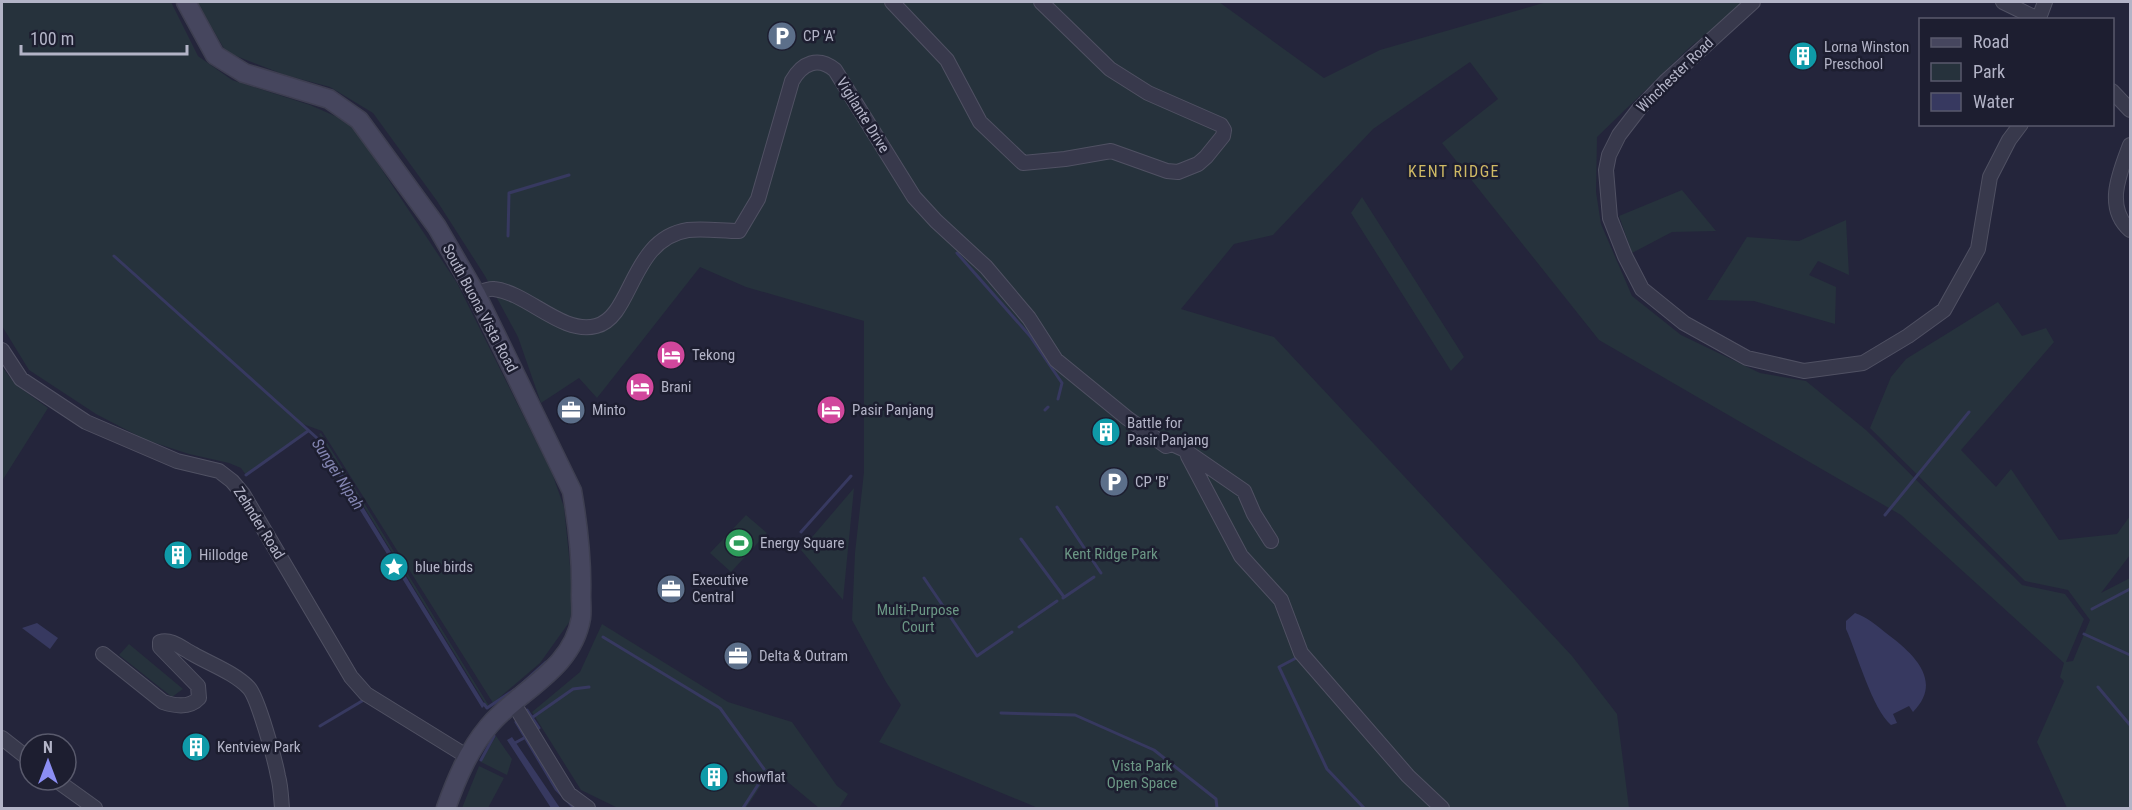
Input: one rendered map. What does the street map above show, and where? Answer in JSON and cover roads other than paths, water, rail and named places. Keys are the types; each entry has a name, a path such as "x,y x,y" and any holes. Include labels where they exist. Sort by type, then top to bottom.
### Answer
{"street":[{"name":"South Buona Vista Road","path":"186,2 215,55 244,73 329,99 359,120 437,227 476,294 572,491 582,574 581,619 571,646 552,673 512,704 488,728 468,757 446,808"},
{"path":"892,2 947,60 980,122 1023,163 1111,151 1167,171 1178,172 1198,164 1206,157 1223,136 1224,130 1221,124 1148,93 1110,69 1041,2"},
{"name":"Winchester Road","path":"1753,2 1665,82 1639,109 1619,135 1609,155 1606,170 1610,218 1625,256 1642,289 1684,323 1747,358 1804,370 1863,363 1908,336 1944,310 1978,249 1990,177 2009,140 2020,126"},
{"path":"2003,2 2038,18"},
{"path":"2040,18 2045,2"},
{"name":"Vigilante Drive","path":"476,294 494,289 510,294 577,327 599,326 610,319 643,261 668,237 688,230 739,231 758,199 792,81 804,65 822,63 836,70 914,197 936,221 986,267 1029,318 1056,360 1142,430 1166,447 1172,444 1183,449 1187,454"},
{"path":"2114,93 2130,110"},
{"path":"2130,145 2116,188 2115,200 2123,224 2130,230"},
{"name":"Zehnder Road","path":"2,350 21,379 86,422 177,461 219,471 232,481 243,494 351,676 366,694 468,757"},
{"path":"1187,454 1244,491 1254,514 1271,541"},
{"path":"1187,454 1241,556 1281,600 1301,653 1408,776 1442,808"},
{"path":"103,654 164,702 173,705 193,704 199,698 198,686 160,647 162,641 168,641 199,657 236,678 249,689 259,708 278,776 282,808"},
{"path":"512,704 569,794 588,808"},
{"path":"2,738 18,751"},
{"path":"72,792 94,808"}],"water":[{"path":"325,445 485,705 482,708 321,447"},
{"path":"1855,613 1864,617 1906,649 1921,668 1926,689 1922,701 1913,712 1909,706 1893,714 1897,723 1891,725 1878,707 1846,629 1846,621"},
{"path":"37,623 58,638 50,649 22,628"},
{"path":"512,737 560,808 551,808 507,740"}],"waterway":[{"path":"508,236 509,193 569,175"},
{"path":"957,253 1030,336 1062,383 1058,399"},
{"name":"Sungei Nipah","path":"114,256 317,438 324,449"},
{"path":"1045,410 1048,407"},
{"path":"1885,515 1969,412"},
{"path":"246,475 308,431"},
{"path":"801,532 851,476"},
{"path":"1057,507 1101,573"},
{"path":"1021,539 1064,597"},
{"path":"1063,598 1094,577"},
{"path":"924,578 977,656 1012,632"},
{"path":"2092,609 2130,589"},
{"path":"1019,627 1057,601"},
{"path":"2084,634 2130,655"},
{"path":"603,637 720,708 764,769"},
{"path":"1298,657 1279,667 1327,769 1364,808"},
{"path":"517,688 546,662"},
{"path":"533,717 573,689 589,687"},
{"path":"2098,687 2130,725"},
{"path":"484,704 487,708 514,690"},
{"path":"320,726 362,701"},
{"path":"527,710 539,728"},
{"path":"1001,713 1075,715 1154,750 1216,799 1217,808"},
{"path":"516,722 556,789 574,808"},
{"path":"481,760 494,736"},
{"path":"513,744 524,738"},
{"path":"743,808 767,771"}],"place":[{"name":"CP 'A'","path":"782,36"},
{"name":"Lorna Winston Preschool","path":"1803,56"},
{"name":"Tekong","path":"671,355"},
{"name":"Brani","path":"640,387"},
{"name":"Minto","path":"571,410"},
{"name":"Pasir Panjang","path":"831,410"},
{"name":"Battle for Pasir Panjang","path":"1106,432"},
{"name":"CP 'B'","path":"1114,482"},
{"name":"Energy Square","path":"739,543"},
{"name":"Hillodge","path":"178,555"},
{"name":"blue birds","path":"394,567"},
{"name":"Executive Central","path":"671,589"},
{"name":"Delta & Outram","path":"738,656"},
{"name":"Kentview Park","path":"196,747"},
{"name":"showflat","path":"714,777"}],"district":[{"name":"KENT RIDGE","path":"1454,171"}],"park label":[{"name":"Kent Ridge Park","path":"1111,554"},
{"name":"Multi-Purpose Court","path":"918,618"},
{"name":"Vista Park Open Space","path":"1142,774"}]}
